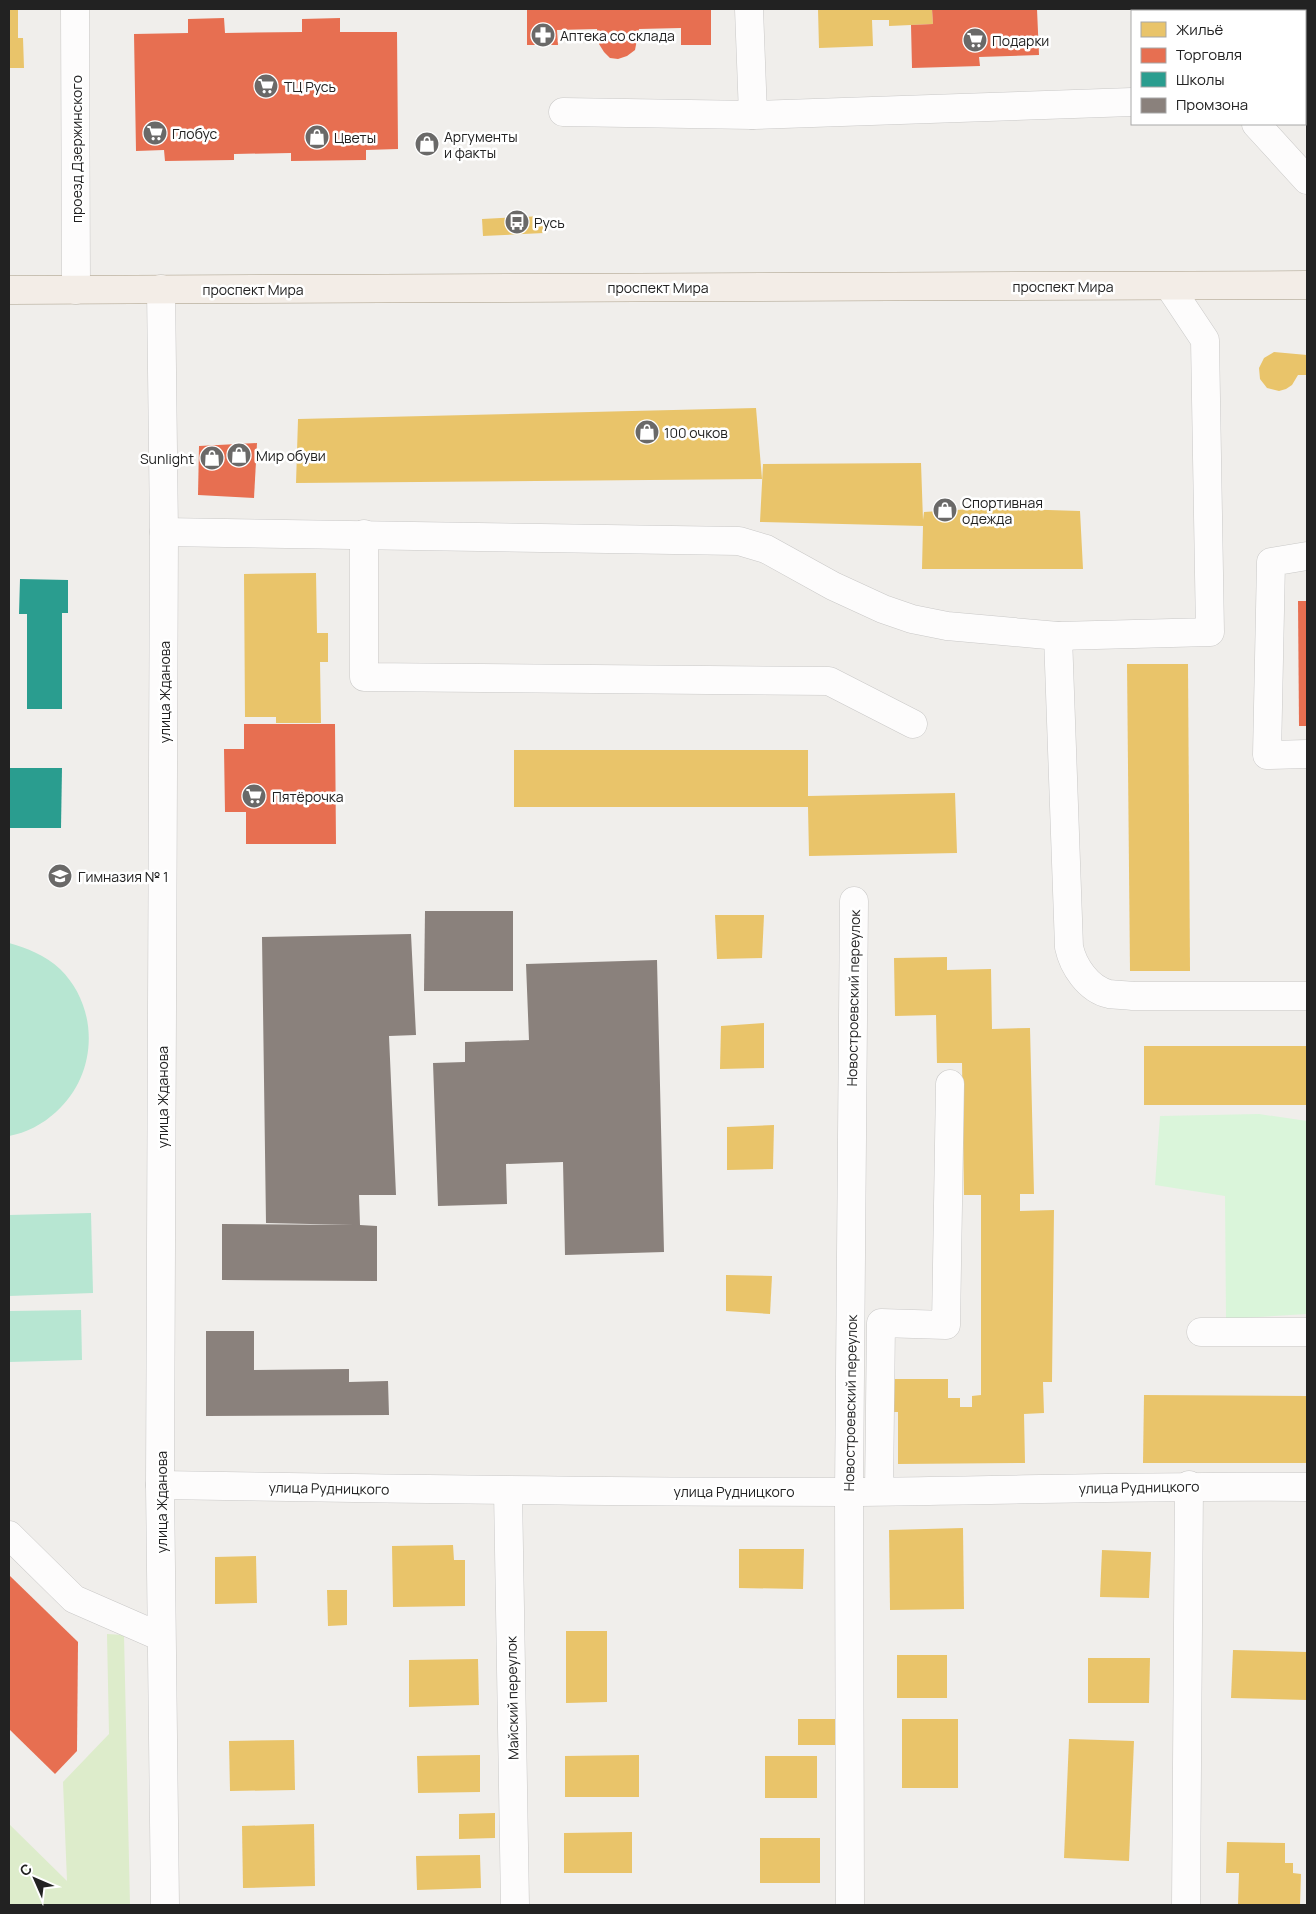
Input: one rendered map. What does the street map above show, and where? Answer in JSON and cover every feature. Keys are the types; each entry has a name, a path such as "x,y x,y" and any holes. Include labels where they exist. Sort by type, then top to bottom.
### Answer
{"main road":[{"name":"проспект Мира","path":"9,290 1307,285"}],"street":[{"name":"проезд Дзержинского","path":"75,9 76,290"},
{"path":"749,9 753,115"},
{"path":"563,112 753,115 1131,102"},
{"path":"1257,125 1307,180"},
{"path":"164,532 739,541 766,549 855,597 912,619 948,626 1058,636 1210,632 1205,340 1169,286"},
{"name":"улица Жданова","path":"160,289 164,532 160,1485 165,1905"},
{"path":"364,534 364,677 829,681 913,724"},
{"path":"1307,556 1270,562 1267,755 1307,754"},
{"path":"1058,636 1069,946 1072,959 1080,973 1107,994 1133,996 1307,996"},
{"name":"Новостроевский переулок","path":"850,1905 849,1492 854,902"},
{"path":"880,1491 882,1323 946,1325 950,1084"},
{"path":"1201,1332 1307,1332"},
{"name":"улица Рудницкого","path":"160,1485 508,1491 849,1492 1189,1485 1307,1487"},
{"path":"1186,1905 1189,1485"},
{"name":"Майский переулок","path":"508,1491 515,1905"},
{"path":"9,1535 74,1599 161,1637"}],"green space":[{"path":"9,943 42,956 60,969 73,985 82,1003 89,1041 86,1061 80,1080 70,1097 56,1112 40,1124 22,1133 9,1136"},
{"path":"1259,1114 1307,1121 1307,1314 1226,1319 1225,1196 1155,1185 1160,1116"},
{"path":"91,1213 93,1293 9,1296 9,1215"},
{"path":"81,1310 82,1360 9,1362 9,1311"},
{"path":"107,1634 124,1635 130,1905 9,1905 9,1824 67,1881 63,1782 109,1734"}],"building: Жильё":[{"path":"9,9 18,9 18,38 23,38 24,68 9,68"},
{"path":"818,9 932,9 933,24 889,26 889,20 872,20 873,46 819,48"},
{"path":"1190,9 1284,10 1192,10"},
{"path":"542,216 544,233 483,236 482,219"},
{"path":"1274,352 1307,355 1307,375 1298,375 1292,385 1286,389 1279,391 1267,388 1260,379 1259,368 1264,358"},
{"path":"756,408 762,479 296,483 298,419"},
{"path":"921,463 923,520 924,512 987,508 1080,511 1083,569 922,569 923,526 760,522 763,464"},
{"path":"316,573 317,633 328,633 328,662 320,662 321,723 276,723 276,717 245,717 244,574"},
{"path":"1127,664 1188,664 1190,971 1130,971"},
{"path":"514,750 808,750 808,796 955,793 957,853 809,856 808,807 514,807"},
{"path":"715,915 764,915 762,958 717,959"},
{"path":"947,957 947,970 991,969 992,1029 1030,1028 1034,1194 1020,1194 1020,1211 1054,1210 1052,1382 1043,1382 1044,1413 1024,1414 1025,1463 898,1464 898,1412 883,1412 882,1379 948,1379 948,1398 960,1398 960,1407 972,1407 972,1396 981,1395 981,1195 964,1195 962,1063 937,1063 936,1015 895,1016 894,958"},
{"path":"764,1023 764,1068 720,1069 721,1026"},
{"path":"1144,1046 1307,1046 1307,1105 1144,1105"},
{"path":"774,1125 773,1169 727,1170 727,1127"},
{"path":"726,1275 772,1276 770,1314 726,1311"},
{"path":"1144,1395 1307,1396 1307,1463 1143,1463"},
{"path":"963,1528 964,1609 890,1610 889,1530"},
{"path":"453,1545 454,1560 465,1560 465,1606 393,1607 392,1546"},
{"path":"739,1549 804,1549 803,1589 739,1588"},
{"path":"1102,1550 1151,1552 1149,1598 1100,1597"},
{"path":"256,1556 257,1603 215,1604 215,1557"},
{"path":"327,1590 347,1590 347,1625 328,1626"},
{"path":"566,1631 607,1631 607,1702 566,1703"},
{"path":"1233,1650 1307,1652 1307,1700 1231,1698"},
{"path":"897,1655 947,1655 947,1698 897,1698"},
{"path":"1088,1658 1150,1658 1149,1703 1088,1703"},
{"path":"478,1659 479,1705 409,1707 409,1660"},
{"path":"798,1719 835,1719 835,1745 798,1745"},
{"path":"902,1719 958,1719 958,1788 902,1788"},
{"path":"1069,1739 1134,1741 1129,1861 1064,1858"},
{"path":"294,1740 295,1790 230,1791 229,1741"},
{"path":"480,1755 480,1792 418,1793 417,1756"},
{"path":"639,1755 639,1797 565,1797 565,1756"},
{"path":"765,1756 817,1756 817,1798 765,1798"},
{"path":"495,1813 495,1838 459,1839 459,1814"},
{"path":"314,1824 315,1886 243,1888 242,1826"},
{"path":"632,1832 632,1873 564,1873 564,1833"},
{"path":"760,1838 820,1838 820,1883 760,1883"},
{"path":"1227,1842 1285,1843 1285,1863 1293,1863 1293,1873 1301,1874 1300,1905 1238,1905 1239,1873 1226,1873"},
{"path":"480,1855 481,1888 417,1890 416,1856"}],"building: Торговля":[{"path":"527,9 711,9 711,45 681,45 681,28 639,29 635,50 627,56 618,59 610,58 604,52 599,44 597,29 557,30 558,45 527,45"},
{"name":"Подарки","path":"932,9 1037,9 1039,55 979,57 980,66 912,68 911,25 933,24"},
{"name":"ТЦ Русь","path":"224,18 225,33 302,32 302,19 340,18 340,32 397,32 398,149 366,150 366,160 291,161 291,153 234,154 234,160 165,161 164,150 136,151 134,34 188,33 188,19"},
{"path":"257,443 254,498 198,495 199,446"},
{"path":"1298,601 1307,601 1307,726 1299,726"},
{"path":"244,724 335,724 336,844 246,844 246,812 225,812 224,749 244,749"},
{"path":"9,1575 78,1642 77,1751 55,1774 9,1729"}],"building: Школы":[{"path":"20,579 68,580 68,613 62,613 62,709 27,709 27,614 19,614"},
{"path":"9,768 62,768 61,828 9,828"}],"building: Промзона":[{"path":"425,911 513,911 513,991 424,991"},
{"path":"411,934 416,1035 389,1036 396,1195 359,1195 360,1225 377,1226 377,1281 222,1280 222,1224 354,1225 266,1223 262,937"},
{"path":"657,960 664,1252 565,1255 563,1162 506,1164 507,1204 438,1206 433,1063 465,1062 465,1042 529,1040 526,964"},
{"path":"206,1331 254,1331 254,1370 349,1369 349,1382 388,1381 389,1415 206,1416"}],"place":[{"name":"Аптека со склада","path":"543,35"},
{"name":"Подарки","path":"975,40"},
{"name":"ТЦ Русь","path":"266,86"},
{"name":"Глобус","path":"155,133"},
{"name":"Цветы","path":"317,137"},
{"name":"Аргументы и факты","path":"427,144"},
{"name":"Русь","path":"517,222"},
{"name":"100 очков","path":"647,432"},
{"name":"Мир обуви","path":"239,455"},
{"name":"Sunlight","path":"212,458"},
{"name":"Спортивная одежда","path":"945,510"},
{"name":"Пятёрочка","path":"254,796"},
{"name":"Гимназия № 1","path":"60,876"}]}
